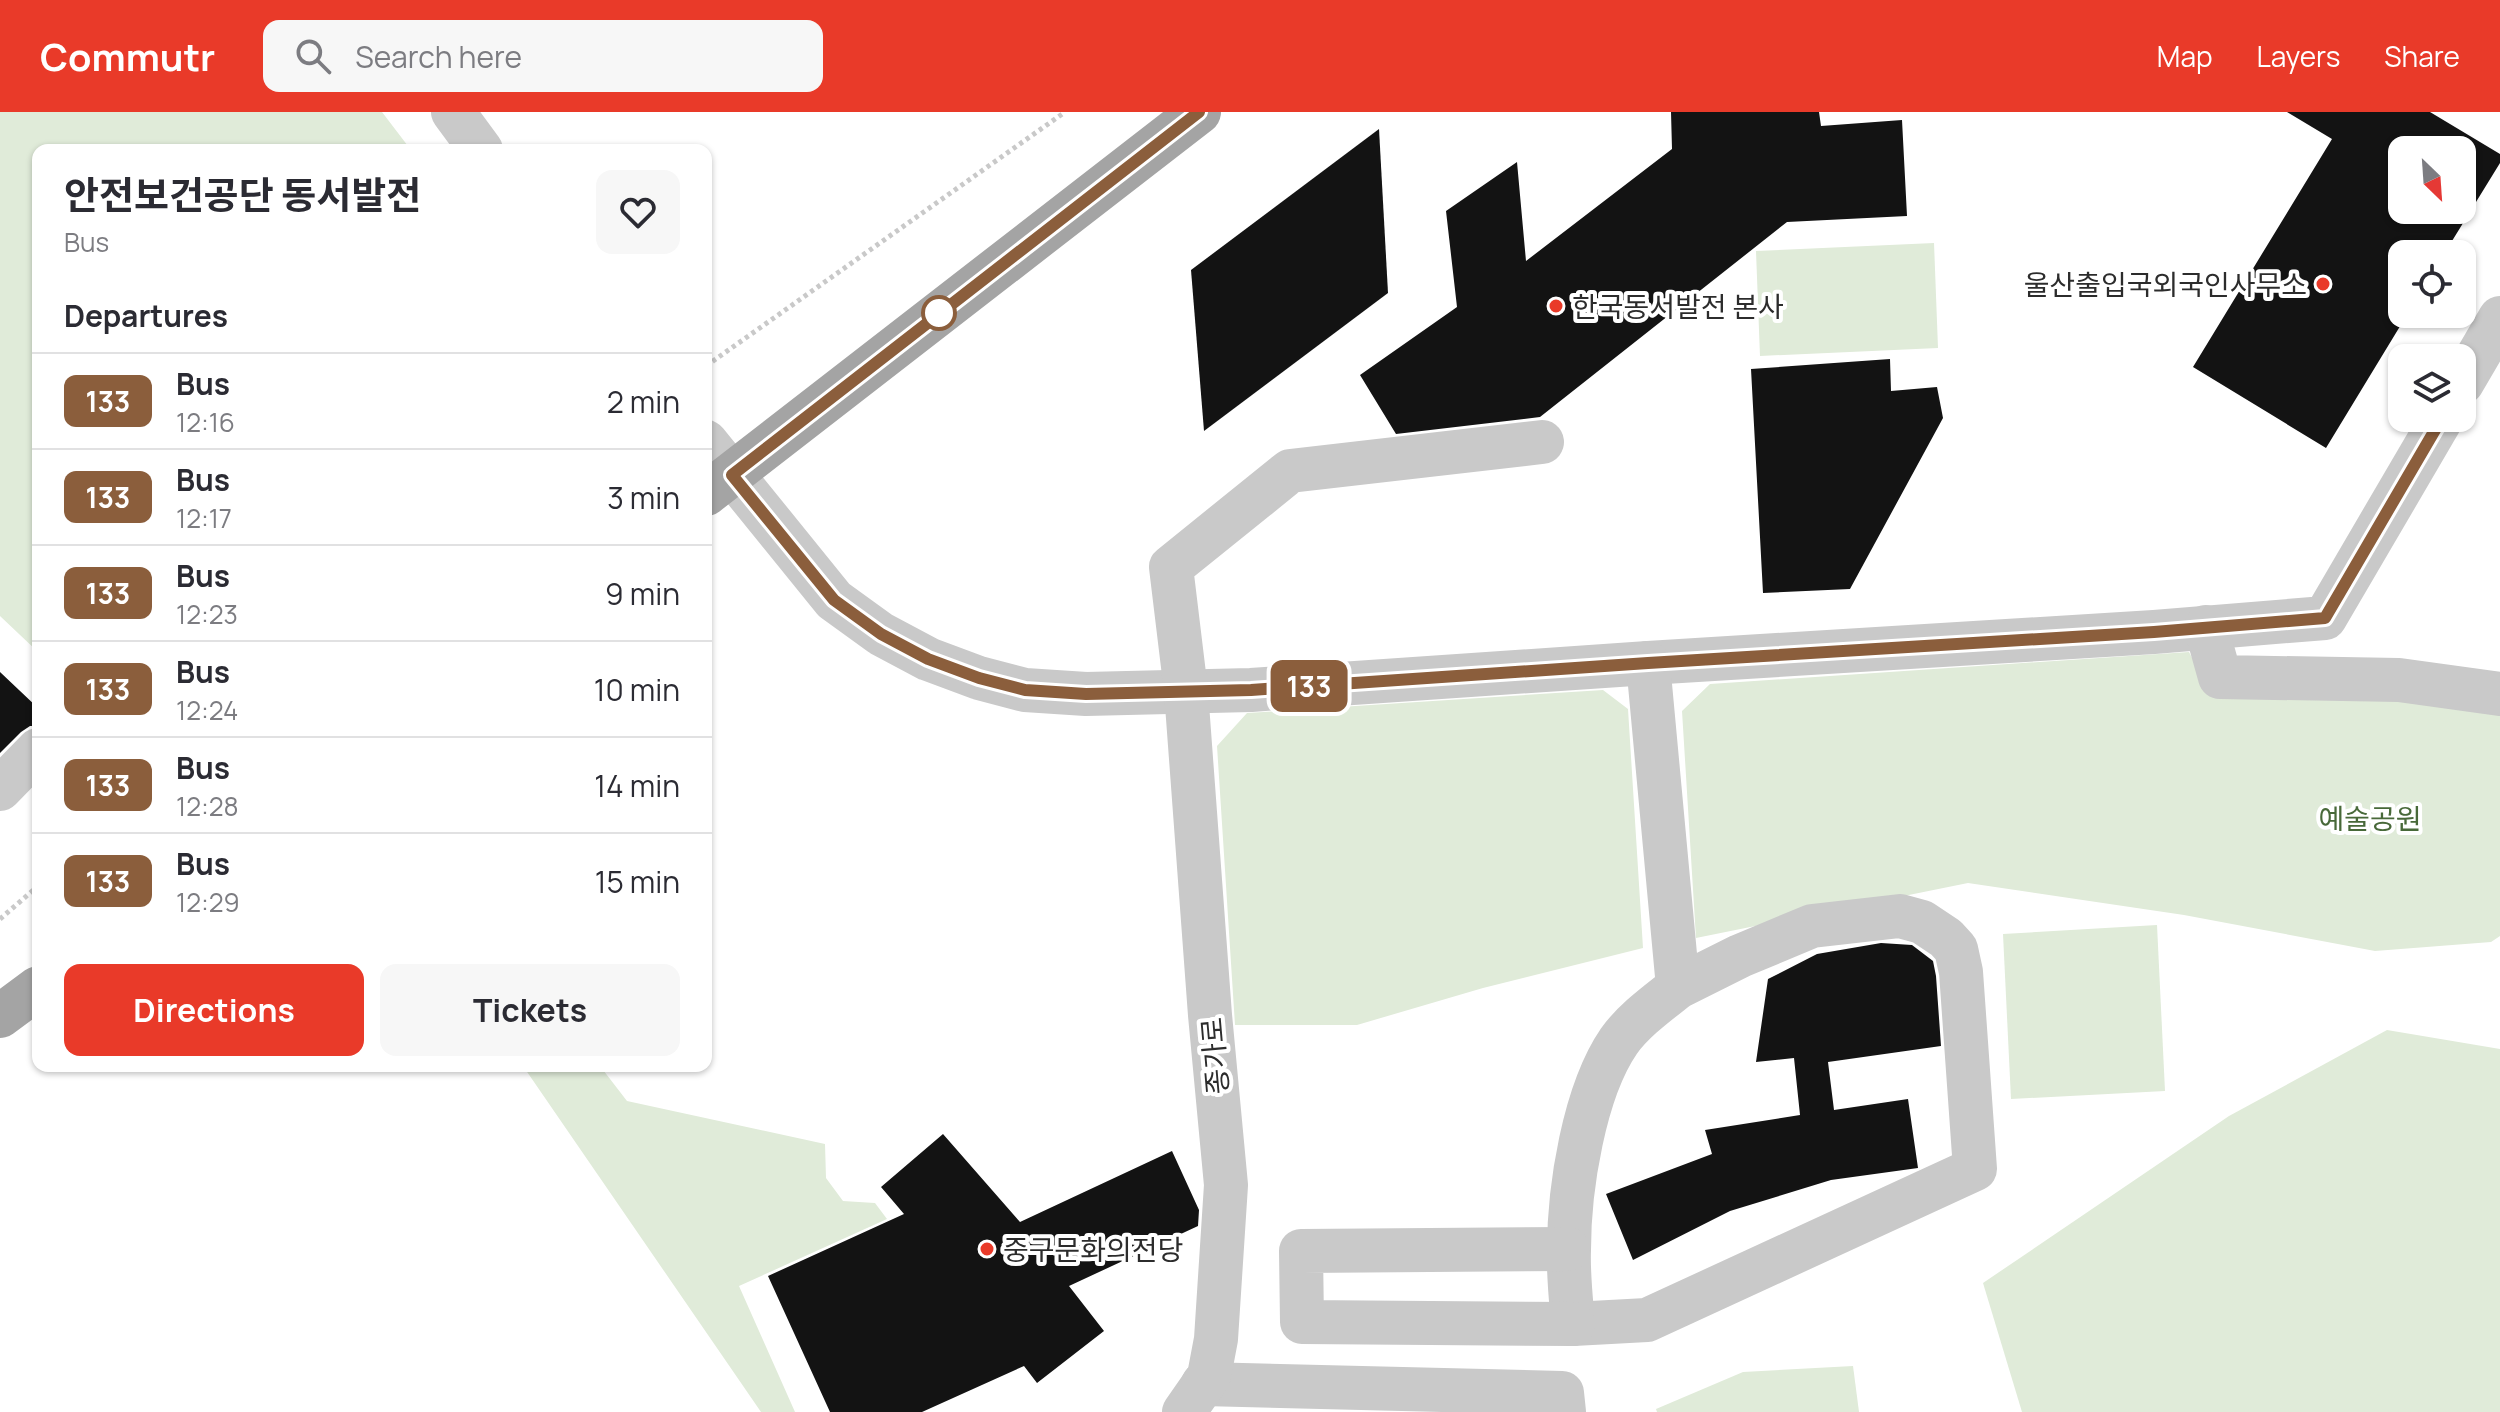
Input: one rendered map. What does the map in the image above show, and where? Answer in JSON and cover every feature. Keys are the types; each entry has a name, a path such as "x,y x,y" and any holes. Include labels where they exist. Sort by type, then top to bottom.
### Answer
{"main road":[{"path":"715,470 1199,112"},
{"path":"0,1016 32,992"}],"street":[{"path":"453,112 477,144"},
{"path":"2476,359 2500,318"},
{"path":"715,470 834,600 881,634 928,659 979,678 1025,690 1086,694 1251,690 2154,632 2325,618 2434,432"},
{"name":"종가로","path":"1194,1398 1209,1376 1216,1339 1226,1185 1186,691 1171,567 1290,471 1542,442"},
{"path":"2206,627 2220,677 2399,680 2500,694"},
{"path":"1648,663 1678,987"},
{"path":"0,789 32,756"},
{"path":"1568,1249 1301,1251 1302,1322 1573,1324 1647,1320 1975,1169 1961,972 1956,949 1922,922 1900,916 1812,926 1740,956 1678,987 1644,1015 1620,1040 1600,1076 1585,1125 1573,1185 1568,1249 1573,1324"},
{"path":"1194,1398 1562,1393 1564,1412"}],"path":[{"path":"712,362 1065,112"},
{"path":"0,919 32,891"}],"green space":[{"path":"0,112 382,112 406,144 32,144 32,646 0,616"},
{"path":"1934,243 1938,348 1760,356 1756,251"},
{"name":"예술공원","path":"2189,652 2203,679 2500,707 2500,936 2491,942 2375,951 2184,915 1968,883 1696,938 1682,711 1710,684"},
{"path":"1603,690 1628,709 1643,948 1483,988 1357,1025 1235,1025 1217,746 1247,713"},
{"path":"2157,925 2165,1091 2011,1099 2003,934"},
{"path":"2387,1030 2500,1049 2500,1412 2022,1412 1983,1283 2229,1116"},
{"path":"527,1072 605,1072 627,1101 825,1144 826,1178 843,1201 875,1203 887,1219 739,1286 795,1412 761,1412"},
{"path":"1853,1366 1859,1412 1657,1412 1656,1409 1743,1372"}],"building":[{"path":"1671,112 1819,112 1821,126 1902,120 1907,216 1787,222 1540,417 1396,434 1360,375 1457,307 1446,211 1517,162 1526,261 1672,149"},
{"name":"울산출입국외국인사무소","path":"2287,112 2430,112 2470,136 2388,136 2388,224 2462,224 2453,240 2388,240 2388,328 2399,328 2326,448 2193,367 2332,139"},
{"path":"1379,129 1388,293 1204,431 1191,270"},
{"name":"울산출입국외국인사무소","path":"2476,140 2500,154 2500,163 2476,202"},
{"path":"1890,359 1891,391 1937,387 1943,418 1850,589 1763,593 1751,369"},
{"path":"0,672 32,702 32,726 21,732 0,753"},
{"path":"1881,943 1912,945 1933,961 1941,1046 1828,1062 1834,1110 1908,1099 1918,1168 1831,1180 1730,1211 1633,1260 1606,1194 1712,1154 1705,1130 1800,1115 1794,1058 1756,1062 1768,979 1817,954"},
{"name":"중구문화의전당","path":"943,1134 1020,1222 1172,1151 1199,1210 1198,1226 1069,1286 1104,1331 1037,1383 1024,1366 922,1412 830,1412 768,1276 904,1214 881,1187"}],"bus line":[{"name":"133","path":"1199,112 732,475 834,600 881,634 928,659 979,678 1025,690 1086,694 1251,690 2154,632 2325,618 2434,432"}],"place":[{"name":"울산출입국외국인사무소","path":"2323,284"},
{"name":"한국동서발전 본사","path":"1556,306"},
{"name":"중구문화의전당","path":"987,1249"}]}
